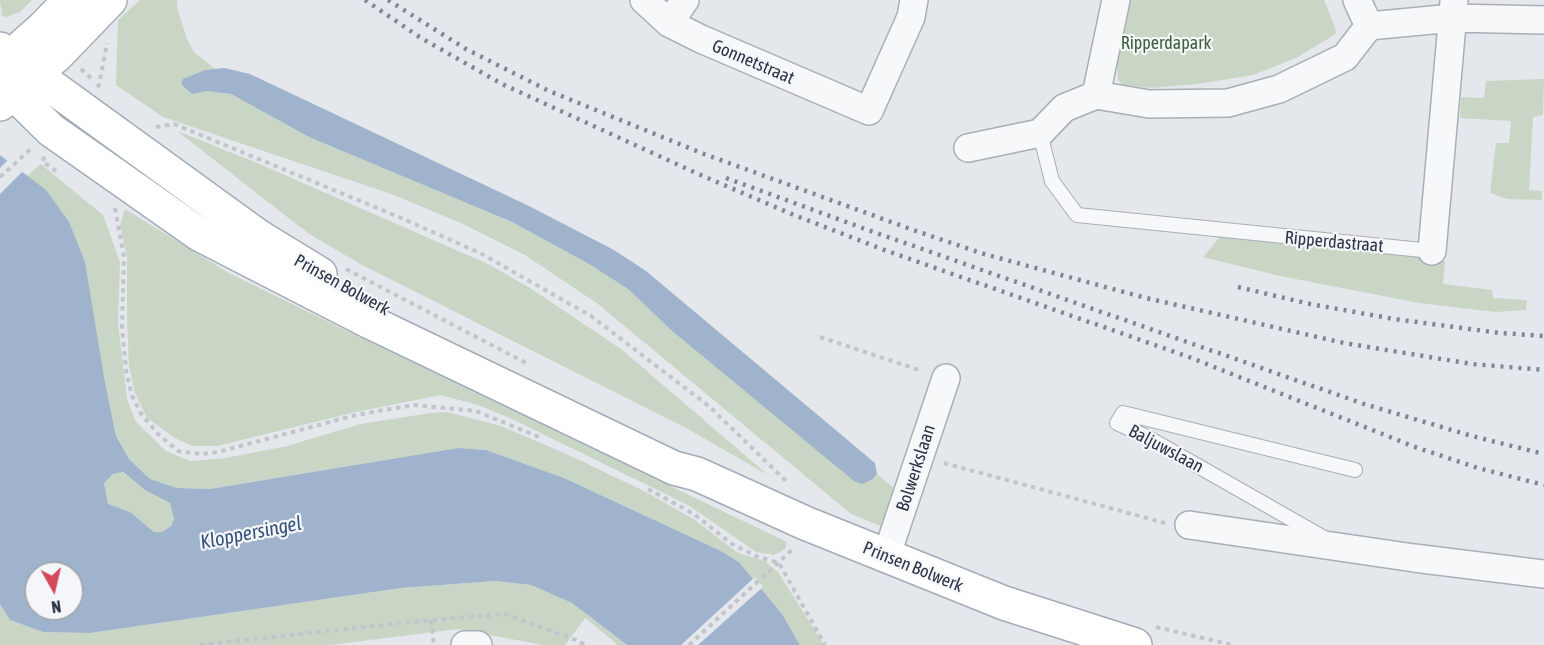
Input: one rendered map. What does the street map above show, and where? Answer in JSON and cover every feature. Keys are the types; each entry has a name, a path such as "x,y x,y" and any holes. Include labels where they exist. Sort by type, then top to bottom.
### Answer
{"main road":[{"path":"8,75 44,27 70,0"},
{"path":"8,75 57,55 110,0"},
{"name":"Prinsen Bolwerk","path":"8,75 51,130 199,234 370,322 674,468 698,474 886,557 1004,603 1144,635"}],"street":[{"name":"Gonnetstraat","path":"644,0 669,23 701,39 869,111 910,17 914,0"},
{"path":"669,23 685,0"},
{"path":"1096,95 1116,0"},
{"path":"1357,0 1369,26"},
{"path":"968,148 1040,133 1064,108 1096,95 1149,104 1227,103 1279,89 1345,57 1369,26 1454,9 1544,20"},
{"name":"Ripperdastraat","path":"1432,251 1454,9"},
{"name":"Bolwerkslaan","path":"886,557 946,378"},
{"name":"Baljuwslaan","path":"1190,525 1544,574"},
{"path":"465,645 478,645"}],"lane":[{"name":"Ripperdastraat","path":"1040,133 1052,181 1077,215 1432,251"},
{"name":"Baljuwslaan","path":"1338,547 1312,529 1117,423 1123,413 1355,470"}],"path":[{"path":"99,85 105,90"},
{"path":"161,134 152,128 174,124 388,212 482,254 591,316 710,407 795,490"},
{"path":"0,177 33,147"},
{"path":"115,209 124,258 122,326 126,370 132,396 142,415 158,434 178,451 201,454 218,452 356,416 413,405 476,411 548,440"},
{"path":"344,268 538,369"},
{"path":"820,337 946,378"},
{"path":"920,457 1180,527 1190,525"},
{"path":"646,488 694,514 732,544 756,556 779,563 825,645"},
{"path":"689,645 779,563"},
{"path":"200,645 505,614 576,639 585,645"},
{"path":"431,620 434,645"},
{"path":"1144,635 1233,645"}],"green space":[{"path":"0,0 32,0 20,12 6,17 2,16"},
{"path":"140,0 177,0 187,39 194,52 215,69 205,70 206,91 231,94 309,137 512,222 589,264 628,289 671,330 873,479 877,474 900,493 888,529 851,514 598,304 525,255 463,224 394,195 163,117 116,85 118,20"},
{"name":"Ripperdapark","path":"1130,0 1324,0 1336,34 1296,58 1253,75 1197,84 1151,88 1122,85 1118,79 1117,63"},
{"path":"1544,79 1543,115 1533,117 1529,190 1542,191 1542,200 1507,199 1490,193 1496,143 1509,143 1511,121 1460,118 1461,97 1484,98 1486,81"},
{"path":"177,131 255,162 488,264 530,288 621,349 768,475 686,428 362,265 309,234"},
{"path":"41,164 103,215 120,262 118,323 127,399 136,422 166,451 190,461 226,458 287,446 361,424 430,413 447,412 501,426 646,492 695,520 738,553 765,561 778,572 824,645 800,645 782,614 739,562 721,551 564,478 486,450 458,448 210,489 177,488 150,479 129,459 116,436 104,377 26,177"},
{"path":"125,209 229,273 787,542 785,549 774,555 756,552 688,505 512,419 478,405 441,395 356,412 217,446 192,446 175,438 147,418 135,393 129,366 127,258 120,225"},
{"path":"1224,232 1432,251 1445,262 1443,284 1492,290 1493,298 1527,300 1526,310 1496,312 1419,303 1280,276 1203,257"},
{"path":"122,472 145,490 170,503 174,518 171,526 162,532 154,532 130,512 108,505 104,483 113,474"},
{"path":"495,581 531,585 572,603 627,645 615,645 616,643 585,618 565,645 543,645 458,629 330,645 0,645 0,604 10,620 43,632 90,633 401,588"}],"water":[{"path":"224,68 250,74 529,206 614,250 646,271 875,463 877,474 873,479 862,484 854,481 671,330 628,289 589,264 512,222 309,137 231,94 206,91 192,94 181,84 183,79 205,70"},
{"name":"Kloppersingel","path":"0,155 46,190 69,222 85,262 116,436 129,459 150,479 177,488 210,489 458,448 486,450 564,478 721,551 739,562 782,614 800,645 627,645 572,603 531,585 495,581 401,588 90,633 43,632 10,620 0,604","holes":["123,472 145,490 170,503 174,519 171,526 162,532 154,532 130,512 108,504 104,483 113,474"]}],"pier":[{"path":"9,159 23,171 0,194 0,168"},
{"path":"755,577 763,587 698,645 681,645"}],"railway":[{"path":"365,0 421,38 502,84 794,215 887,251 1189,357 1415,447 1478,468 1544,485"},
{"path":"388,0 466,49 549,91 704,154 984,254 1146,298 1344,343 1472,364 1544,370"},
{"path":"726,178 1364,404 1472,436 1544,454"},
{"path":"1238,287 1310,304 1394,319 1500,333 1544,336"}]}
